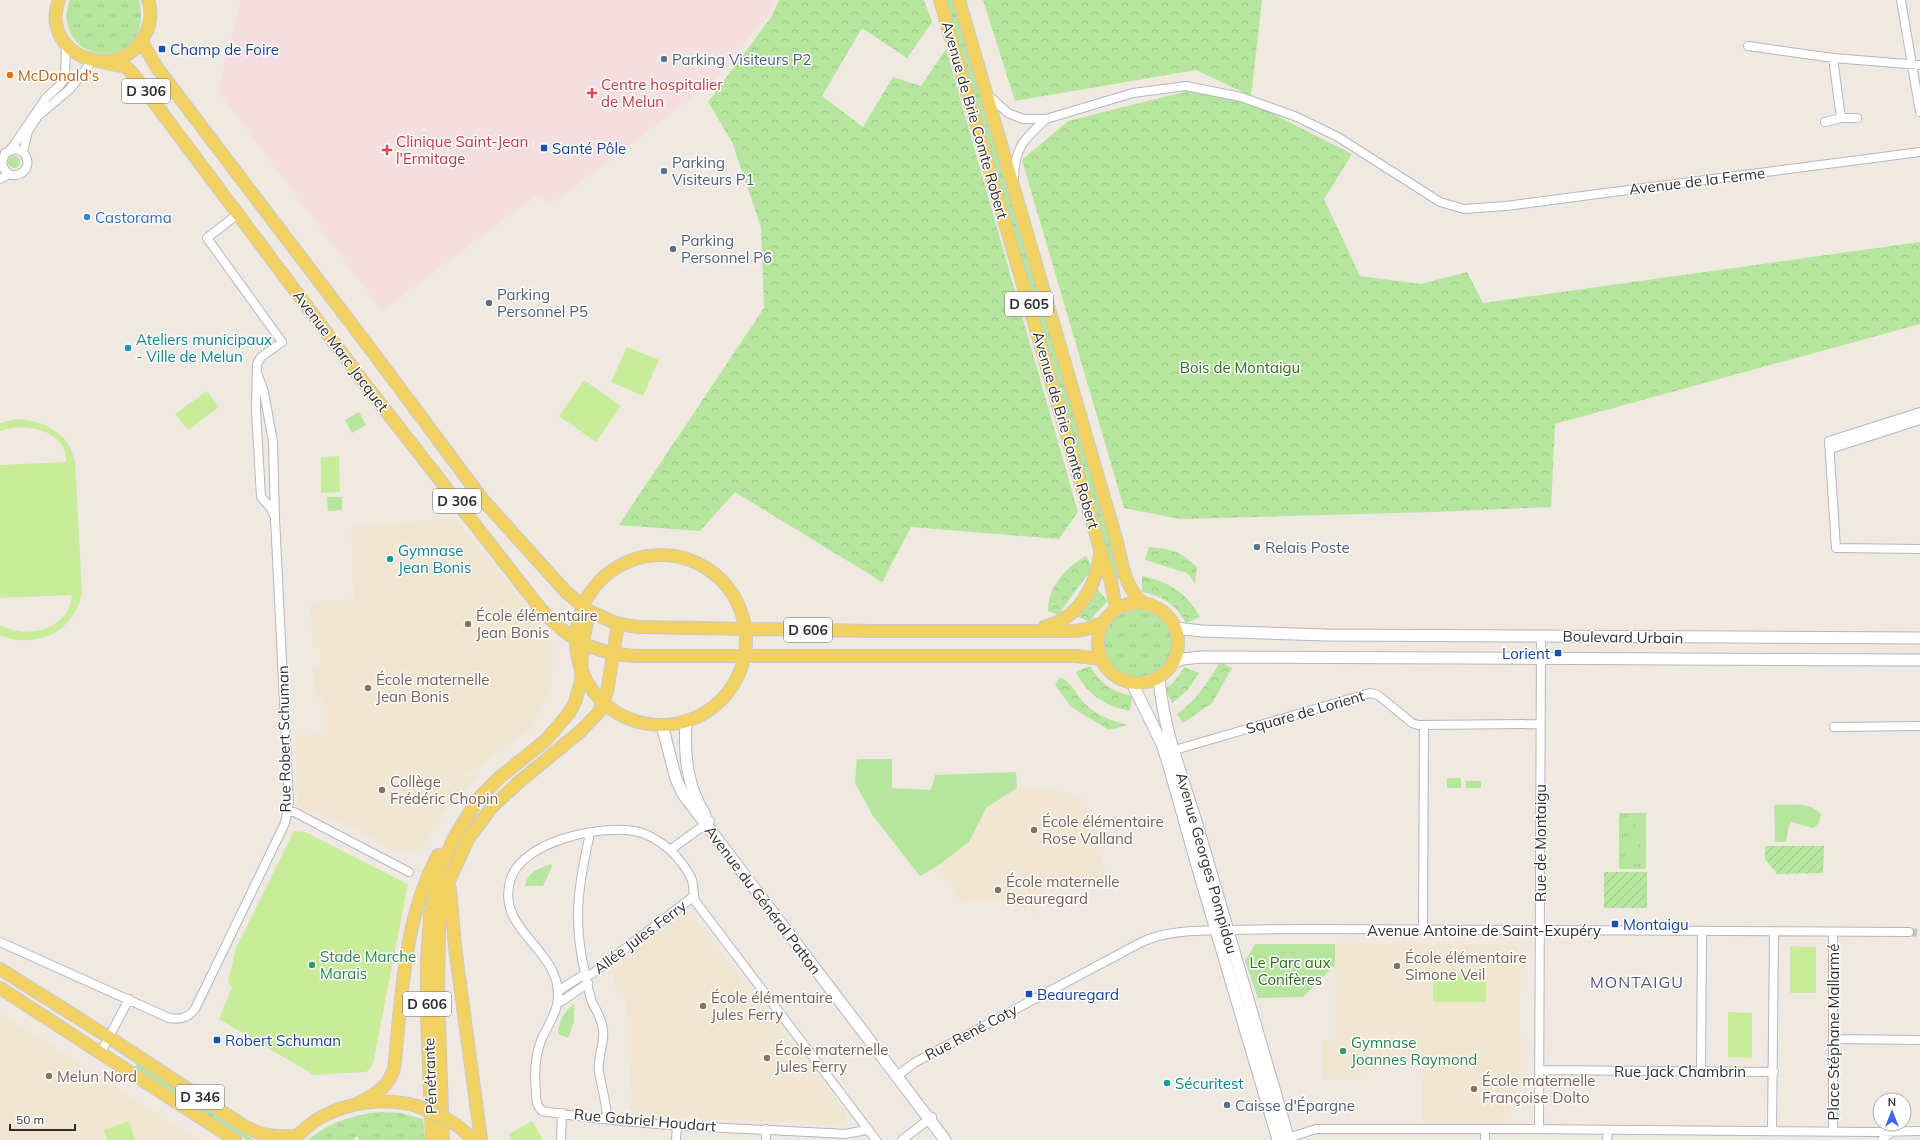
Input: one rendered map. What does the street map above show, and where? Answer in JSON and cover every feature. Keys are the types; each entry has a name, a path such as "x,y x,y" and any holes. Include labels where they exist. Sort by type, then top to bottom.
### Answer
{"main road":[{"path":"59,0 56,19 59,32 66,44"},
{"name":"Avenue de Brie Comte Robert","path":"940,0 1100,549 1111,582 1116,608"},
{"name":"Avenue de Brie Comte Robert","path":"959,0 1117,542 1126,579 1133,593 1142,602"},
{"path":"97,62 117,60 131,53 142,42 149,28 151,16 150,1"},
{"name":"Avenue Marc Jacquet","path":"142,42 158,69 374,353 483,500 566,592 588,611"},
{"name":"Avenue Marc Jacquet","path":"66,44 78,55 97,62 126,67 134,74 368,388 540,608 558,627 583,644"},
{"path":"1031,630 1062,621 1073,612 1093,584 1098,567 1100,549"},
{"path":"669,556 685,558 714,573 729,588 735,597 740,606 746,627 747,648 745,659 742,669 732,688 710,711 686,722 648,725 628,719 601,701 588,684 583,674 577,654 576,643 581,612 597,584 622,564 642,557 669,556"},
{"path":"1142,602 1162,610 1170,618 1175,628 1178,645 1174,662 1159,677 1146,682 1132,683 1120,680 1110,672 1100,659 1097,649 1098,634 1102,623 1116,608 1129,603 1142,602"},
{"name":"D 606","path":"460,828 470,811 488,788 546,740 569,713 575,702 580,686 583,644 588,611 618,624 639,627 1075,631 1087,629 1102,623"},
{"name":"D 606","path":"449,881 468,839 492,807 519,782 570,741 599,712 607,692 618,624"},
{"name":"Boulevard Urbain","path":"1175,628 1202,632 1326,635 1920,638"},
{"name":"D 606","path":"583,644 613,654 1076,656 1100,659"},
{"path":"1174,662 1183,659 1201,657 1920,660"},
{"name":"Avenue Georges Pompidou","path":"1159,677 1169,752 1198,869 1204,874 1284,1140"},
{"name":"Avenue Georges Pompidou","path":"1132,683 1169,752 1201,837 1221,930"},
{"name":"Avenue du Général Patton","path":"686,722 685,746 690,783 707,823"},
{"name":"Avenue du Général Patton","path":"662,725 676,779 683,794 707,823 949,1140"},
{"path":"296,1138 325,1116 359,1104 389,1082 394,1069 408,944 416,912 428,876 438,856 460,828"},
{"name":"Pénétrante","path":"432,1140 427,1017 427,961 430,916 440,869 460,828"},
{"path":"449,881 454,947 482,1140"},
{"name":"Pénétrante","path":"443,1140 438,993 439,931 441,912 449,881"},
{"name":"D 346","path":"0,969 110,1038 244,1126 260,1135 296,1138"},
{"name":"D 346","path":"0,988 235,1140"},
{"path":"359,1104 393,1102 418,1106 443,1117 458,1126 474,1140"},
{"name":"Avenue du Général Patton","path":"931,1118 945,1140"}],"street":[{"path":"1901,0 1916,65 1920,112"},
{"path":"9,174 5,171 1,164 3,156 14,145 46,98 65,78 66,44"},
{"path":"1748,46 1833,58 1916,65"},
{"path":"1833,58 1840,118"},
{"path":"23,152 28,131 38,116 70,89 97,62"},
{"name":"Avenue de la Ferme","path":"1046,119 1133,93 1186,86 1241,97 1297,117 1338,137 1440,202 1464,209 1516,204 1920,152"},
{"path":"987,94 1008,113 1023,119 1046,119"},
{"path":"1825,122 1840,118 1858,118"},
{"path":"1014,186 1014,161 1021,146 1029,134 1046,119"},
{"path":"0,180 9,174 21,174 27,168 28,160 23,152 16,149 8,151"},
{"name":"Rue Robert Schuman","path":"238,214 207,238 222,256 282,342 261,357 257,364 256,373 256,410 261,497 270,507 275,518"},
{"name":"Rue Robert Schuman","path":"0,942 129,1000 175,1019 182,1018 193,1012 250,898 285,823 288,812 275,518 276,496 271,425 264,392 256,373"},
{"path":"1830,445 1920,412"},
{"path":"1830,445 1920,420"},
{"path":"1830,445 1836,548 1920,549"},
{"name":"Rue de Montaigu","path":"1539,1129 1541,636"},
{"name":"Square de Lorient","path":"1169,752 1370,693 1378,695 1412,723 1424,725"},
{"path":"1423,930 1424,725 1540,724"},
{"path":"1834,727 1920,726"},
{"path":"288,812 294,812 409,872"},
{"path":"670,850 707,823"},
{"path":"587,978 562,1001 558,1002 558,991 554,971 521,930 512,915 508,896 510,883 515,870 530,854 558,840 588,833 635,831 660,842 670,850 689,874 693,886 695,901 876,1140"},
{"path":"588,833 586,850 580,875 577,908 580,943 591,998 602,1019 604,1032 604,1043 599,1057 599,1071 607,1119"},
{"name":"Allée Jules Ferry","path":"587,978 694,896"},
{"name":"Avenue Antoine de Saint-Exupéry","path":"1221,930 1909,932"},
{"name":"Rue René Coty","path":"898,1075 914,1063 992,1020 1153,937 1167,934 1221,930"},
{"path":"1701,1071 1702,931"},
{"path":"1772,1131 1774,1072 1774,932"},
{"name":"Place Stéphane Mallarmé","path":"1833,1131 1834,932"},
{"path":"558,991 587,978"},
{"path":"100,1054 110,1038 129,1000"},
{"name":"Rue Gabriel Houdart","path":"558,1002 542,1039 535,1065 536,1100 538,1107 542,1111 607,1119 677,1125 844,1134 867,1130"},
{"path":"1834,1039 1920,1040"},
{"name":"Rue Jack Chambrin","path":"1539,1070 1774,1072"},
{"path":"561,1140 562,1113"},
{"path":"902,1140 931,1118"},
{"path":"676,1140 677,1125"},
{"path":"766,1129 766,1140"},
{"path":"1284,1140 1316,1129 1872,1131"},
{"path":"1485,1130 1485,1140"},
{"path":"1607,1140 1608,1130"},
{"path":"1882,1140 1891,1132"}],"shaded area":[{"name":"Clinique Saint-Jean l'Ermitage","path":"240,0 776,0 773,8 714,81 553,203 535,196 382,311 218,91"},
{"path":"454,518 523,602 553,646 551,693 532,727 480,766 469,772 450,774 480,776 443,813 423,849 393,852 388,851 388,847 362,833 362,828 351,827 314,810 303,810 298,804 295,736 324,734 323,699 314,693 313,667 321,665 320,648 313,648 310,602 354,599 351,527"},
{"name":"École élémentaire Rose Valland","path":"1017,788 1058,790 1080,797 1090,817 1107,876 1097,881 1044,881 1044,900 1039,901 1039,915 997,898 962,902 936,867 969,842 987,807"},
{"path":"688,911 846,1113 845,1119 841,1125 632,1115 626,1000 615,988 613,967"},
{"path":"1335,943 1514,945 1524,952 1523,986 1520,991 1519,1034 1523,1037 1523,1071 1506,1123 1422,1123 1423,1062 1378,1062 1378,1070 1364,1070 1364,1079 1322,1079 1322,1041 1335,1040"},
{"name":"Melun Nord","path":"0,1013 197,1140 0,1140"}],"green space":[{"path":"70,0 139,0 141,21 135,37 125,48 112,53 97,53 83,47 73,37 67,21 67,10"},
{"path":"779,0 924,0 932,22 907,58 862,28 822,96 863,127 893,77 921,86 946,49 1078,512 1059,539 911,527 882,582 735,492 700,531 619,525 764,308 761,227 732,142 708,102 772,16"},
{"path":"943,0 953,0 1122,578 1115,580"},
{"path":"983,0 1262,0 1251,96 1196,70 1015,101"},
{"name":"Bois de Montaigu","path":"1200,88 1252,103 1352,154 1324,199 1360,276 1421,284 1467,272 1483,303 1920,242 1920,324 1555,424 1551,507 1434,512 1180,519 1124,508 1022,160 1068,121"},
{"path":"14,156 18,158 20,162 18,166 14,168 10,166 8,162 10,158"},
{"path":"627,347 659,360 643,396 611,382"},
{"path":"584,380 621,406 596,442 559,416"},
{"path":"207,391 219,407 188,430 175,414"},
{"path":"359,412 366,425 352,433 345,420"},
{"path":"16,419 36,422 53,430 67,443 72,451 75,461 82,592 78,606 72,617 63,626 53,634 42,638 29,640 2,636 0,634 0,625 22,632 45,629 55,624 63,617 69,607 72,595 0,598 0,465 66,462 64,451 59,442 52,435 32,428 21,427 0,431 0,423"},
{"path":"339,456 340,492 321,493 321,457"},
{"path":"327,497 342,497 342,510 328,511"},
{"path":"1149,547 1164,549 1186,557 1197,567 1195,583 1187,573 1145,560"},
{"path":"1086,556 1094,571 1085,578 1058,615 1048,611 1054,586 1071,566"},
{"path":"1142,576 1160,581 1176,589 1189,601 1200,617 1186,623 1178,611 1168,602 1149,593 1142,592"},
{"path":"1097,589 1108,601 1095,614 1090,622 1076,616 1090,596"},
{"path":"1131,610 1145,610 1157,615 1167,625 1172,637 1172,651 1167,663 1157,673 1145,678 1131,678 1119,673 1109,663 1104,651 1104,637 1109,625 1119,615"},
{"path":"1220,662 1232,668 1212,703 1183,723 1177,714 1196,697"},
{"path":"1090,666 1102,682 1107,686 1118,692 1132,696 1130,711 1113,706 1091,693 1080,680 1076,672"},
{"path":"1185,667 1199,673 1187,691 1172,703 1165,689 1172,684"},
{"path":"1060,677 1068,682 1082,701 1095,712 1111,720 1128,725 1109,730 1071,707 1055,685"},
{"path":"857,759 892,759 892,788 931,790 935,775 1016,772 1017,788 987,807 969,842 936,867 920,876 873,816 855,783"},
{"path":"1447,778 1461,778 1461,788 1447,788"},
{"path":"1466,781 1481,781 1481,788 1466,788"},
{"path":"1774,805 1805,805 1811,807 1821,814 1819,823 1813,828 1791,822 1788,829 1786,842 1775,842"},
{"path":"1619,813 1646,813 1646,869 1619,869"},
{"path":"1638,814 1644,815 1642,839 1633,858 1633,868 1627,868 1624,849 1625,843 1635,829 1635,821"},
{"name":"Stade Marche Marais","path":"294,831 305,832 408,884 373,1064 366,1072 314,1075 219,1019 232,987 228,982 236,948"},
{"path":"1765,846 1824,846 1823,873 1777,874 1765,859"},
{"path":"551,864 552,867 543,886 525,886 528,877 531,874 538,869"},
{"path":"1604,872 1647,872 1647,908 1604,908"},
{"name":"Le Parc aux Conifères","path":"1255,944 1335,944 1335,965 1303,997 1258,998 1245,961"},
{"path":"1790,946 1816,947 1816,993 1790,993"},
{"path":"1433,974 1486,974 1486,1002 1433,1002"},
{"path":"574,1004 574,1022 568,1038 558,1034 562,1017"},
{"path":"1728,1012 1752,1013 1752,1058 1728,1057"},
{"path":"137,1063 238,1128 237,1129 254,1140 246,1140 235,1132 233,1134 133,1069"},
{"path":"381,1112 400,1113 423,1119 425,1140 359,1140 357,1136 354,1138 355,1140 308,1140 325,1128 342,1120 360,1115"},
{"path":"129,1121 135,1140 107,1140 104,1130"},
{"path":"532,1121 543,1140 513,1140 509,1134"}],"tunnel":[{"path":"1909,932 1920,933"}],"place":[{"name":"Champ de Foire","path":"162,49"},
{"name":"Parking Visiteurs P2","path":"664,59"},
{"name":"McDonald's","path":"10,75"},
{"name":"Centre hospitalier de Melun","path":"592,93"},
{"name":"Santé Pôle","path":"544,148"},
{"name":"Clinique Saint-Jean l'Ermitage","path":"387,150"},
{"name":"Parking Visiteurs P1","path":"664,171"},
{"name":"Castorama","path":"87,217"},
{"name":"Parking Personnel P6","path":"673,249"},
{"name":"Parking Personnel P5","path":"489,303"},
{"name":"Ateliers municipaux - Ville de Melun","path":"128,348"},
{"name":"Relais Poste","path":"1257,547"},
{"name":"Gymnase Jean Bonis","path":"390,559"},
{"name":"École élémentaire Jean Bonis","path":"468,624"},
{"name":"Lorient","path":"1558,653"},
{"name":"École maternelle Jean Bonis","path":"368,688"},
{"name":"Collège Frédéric Chopin","path":"382,790"},
{"name":"École élémentaire Rose Valland","path":"1034,830"},
{"name":"École maternelle Beauregard","path":"998,890"},
{"name":"Montaigu","path":"1615,924"},
{"name":"Stade Marche Marais","path":"312,965"},
{"name":"École élémentaire Simone Veil","path":"1397,966"},
{"name":"Beauregard","path":"1029,994"},
{"name":"École élémentaire Jules Ferry","path":"703,1006"},
{"name":"Robert Schuman","path":"217,1040"},
{"name":"Gymnase Joannes Raymond","path":"1343,1051"},
{"name":"École maternelle Jules Ferry","path":"767,1058"},
{"name":"Melun Nord","path":"49,1076"},
{"name":"Sécuritest","path":"1167,1083"},
{"name":"École maternelle Françoise Dolto","path":"1474,1089"},
{"name":"Caisse d'Épargne","path":"1227,1105"}],"district":[{"name":"MONTAIGU","path":"1637,982"}]}
